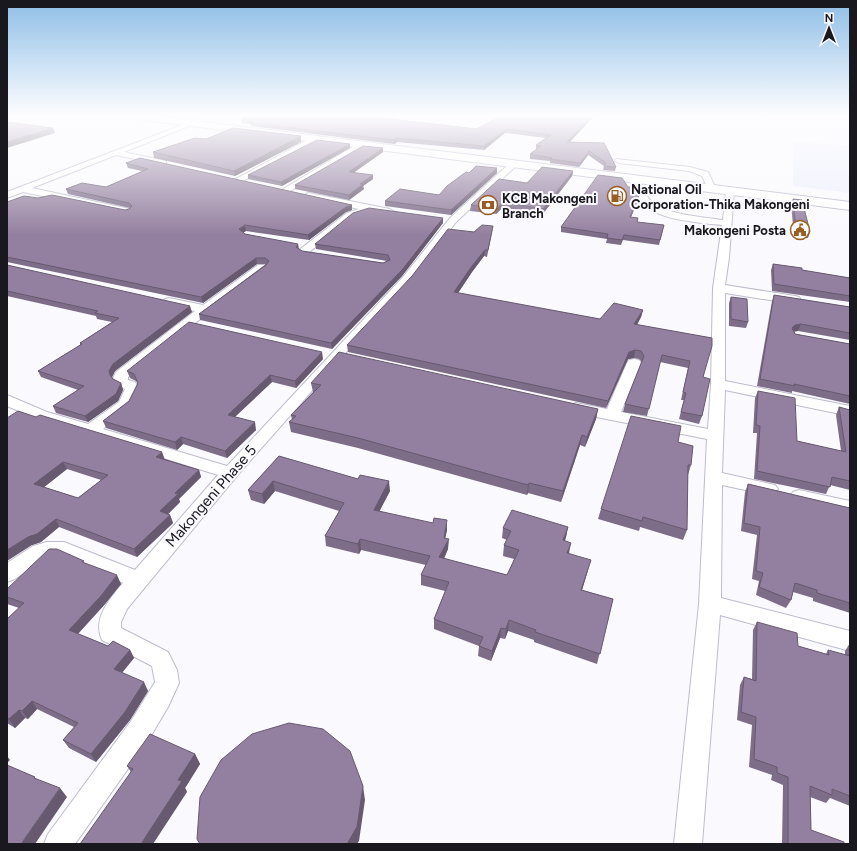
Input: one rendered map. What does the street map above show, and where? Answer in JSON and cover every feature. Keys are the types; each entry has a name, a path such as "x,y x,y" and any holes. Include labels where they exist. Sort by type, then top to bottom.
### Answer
{"highway":[{"path":"448,156 850,206"}],"street":[{"path":"7,195 107,156"},
{"path":"131,156 170,165"},
{"path":"253,184 235,180 283,156"},
{"path":"342,156 280,190 368,209 401,214"},
{"path":"619,161 690,169 705,174 721,190 727,223 724,258 719,288 718,384 710,604 688,844"},
{"name":"Makongeni Phase 5","path":"58,844 140,730 159,699 167,682 166,670 160,659 110,633 110,622 118,604 230,473 334,356 407,279 449,220 514,164"},
{"path":"634,179 649,204 657,209 686,217 727,223"},
{"path":"23,189 127,211"},
{"path":"297,243 314,250 350,216 368,209"},
{"path":"91,430 125,404 132,389 130,385 122,383 120,378 121,375 205,309 262,267"},
{"path":"719,288 804,301"},
{"path":"155,299 205,309"},
{"path":"187,323 203,326"},
{"path":"612,416 634,363"},
{"path":"718,384 850,411"},
{"path":"7,400 41,415 230,473"},
{"path":"565,406 716,436"},
{"path":"714,477 850,508"},
{"path":"7,574 28,557 39,551 52,547 64,549 137,580"},
{"path":"710,604 850,641"}],"shaded area":[{"path":"793,156 850,156 850,193 793,186"}],"building":[{"path":"169,156 263,156 234,171"},
{"path":"286,156 329,156 281,182 248,175"},
{"path":"346,156 372,156 349,172 373,175 360,184 363,184 349,195 295,185"},
{"path":"539,156 585,156 580,163 550,159 552,158"},
{"path":"596,156 610,156 616,167 604,166 606,163"},
{"path":"140,158 352,205 346,207 308,235 245,225 239,229 245,234 298,244 296,247 302,251 383,263 390,260 388,255 315,244 353,213 369,208 443,218 402,270 331,343 199,314 266,265 269,261 265,258 256,258 201,297 7,257 7,202 24,196 38,198 52,195 125,210 129,209 132,206 129,203 66,189 82,183 106,187 148,169 126,163"},
{"path":"476,166 497,168 451,210 385,201 400,189 439,195 447,186 466,172 469,173"},
{"path":"542,167 573,171 543,209 503,202 497,209 471,205 499,179 527,183"},
{"path":"598,175 622,178 628,187 635,187 639,195 630,217 638,218 637,222 664,225 660,240 624,235 622,240 607,238 608,234 561,227"},
{"path":"793,199 802,200 810,232 796,230"},
{"path":"482,225 493,226 488,250 485,250 472,266 454,292 600,319 614,303 643,310 634,324 712,338 712,346 703,377 710,379 702,416 681,412 686,393 683,392 690,361 662,355 649,409 625,404 644,356 641,351 635,350 629,352 608,401 347,345 412,276 448,229 474,232"},
{"path":"773,264 802,268 802,270 850,278 850,296 774,284"},
{"path":"7,265 190,306 113,364 109,371 110,375 113,379 121,383 116,394 85,416 53,406 84,386 38,371 82,344 80,343 119,318 95,313 98,311 7,291"},
{"path":"774,295 850,307 850,333 801,324 795,325 792,328 795,334 850,344 850,396 794,384 795,386 760,379"},
{"path":"731,297 747,299 748,322 731,319"},
{"path":"189,322 322,352 295,381 270,375 228,415 255,422 225,451 181,437 175,442 103,421 129,401 138,383 134,374 127,371"},
{"path":"339,352 598,409 587,437 582,435 563,491 529,483 528,485 358,438 289,422 296,416 291,415 321,385 311,383"},
{"path":"758,391 795,398 797,441 846,452 839,407 850,410 850,481 832,477 830,487 757,471 760,426 756,425"},
{"path":"18,411 36,417 40,415 162,452 156,457 199,470 175,493 178,494 160,511 170,515 134,549 56,519 37,534 28,537 7,550 7,418","holes":["63,462 108,475 78,498 34,484"]},
{"path":"631,416 681,426 678,442 693,446 691,465 688,465 687,530 643,517 642,521 601,509"},
{"path":"279,456 358,479 360,475 389,481 374,510 433,523 434,518 447,520 444,538 449,539 439,557 507,575 519,550 504,545 511,531 503,528 512,510 568,527 563,540 571,543 567,553 591,560 581,590 613,599 600,654 535,632 536,630 509,620 506,629 501,628 492,651 479,646 483,637 434,619 449,582 421,575 430,556 360,539 358,544 325,536 344,503 273,481 262,494 248,490"},
{"path":"748,484 850,508 850,603 817,593 817,590 795,583 791,600 759,587 763,573 756,571 760,527 744,523"},
{"path":"49,549 57,549 84,561 82,562 117,575 101,596 69,630 108,646 113,641 130,650 114,669 144,682 125,712 91,754 63,740 78,723 32,701 22,711 19,710 9,719 7,718 7,619 24,603 7,597 7,589"},
{"path":"757,622 797,633 798,646 829,655 828,650 850,656 850,796 832,789 832,795 810,786 811,830 844,842 844,844 788,844 788,777 777,773 777,767 754,759 756,717 741,712 744,677 756,681"},
{"path":"289,723 323,729 350,751 363,786 357,827 347,844 200,844 197,839 200,797 221,760 252,734"},
{"path":"150,734 195,754 178,780 182,781 141,844 80,844 133,769 127,766"},
{"path":"7,765 60,788 21,844 7,844"}],"place":[{"name":"National Oil Corporation-Thika Makongeni","path":"617,196"},
{"name":"KCB Makongeni Branch","path":"488,205"},
{"name":"Makongeni Posta","path":"800,230"}]}
